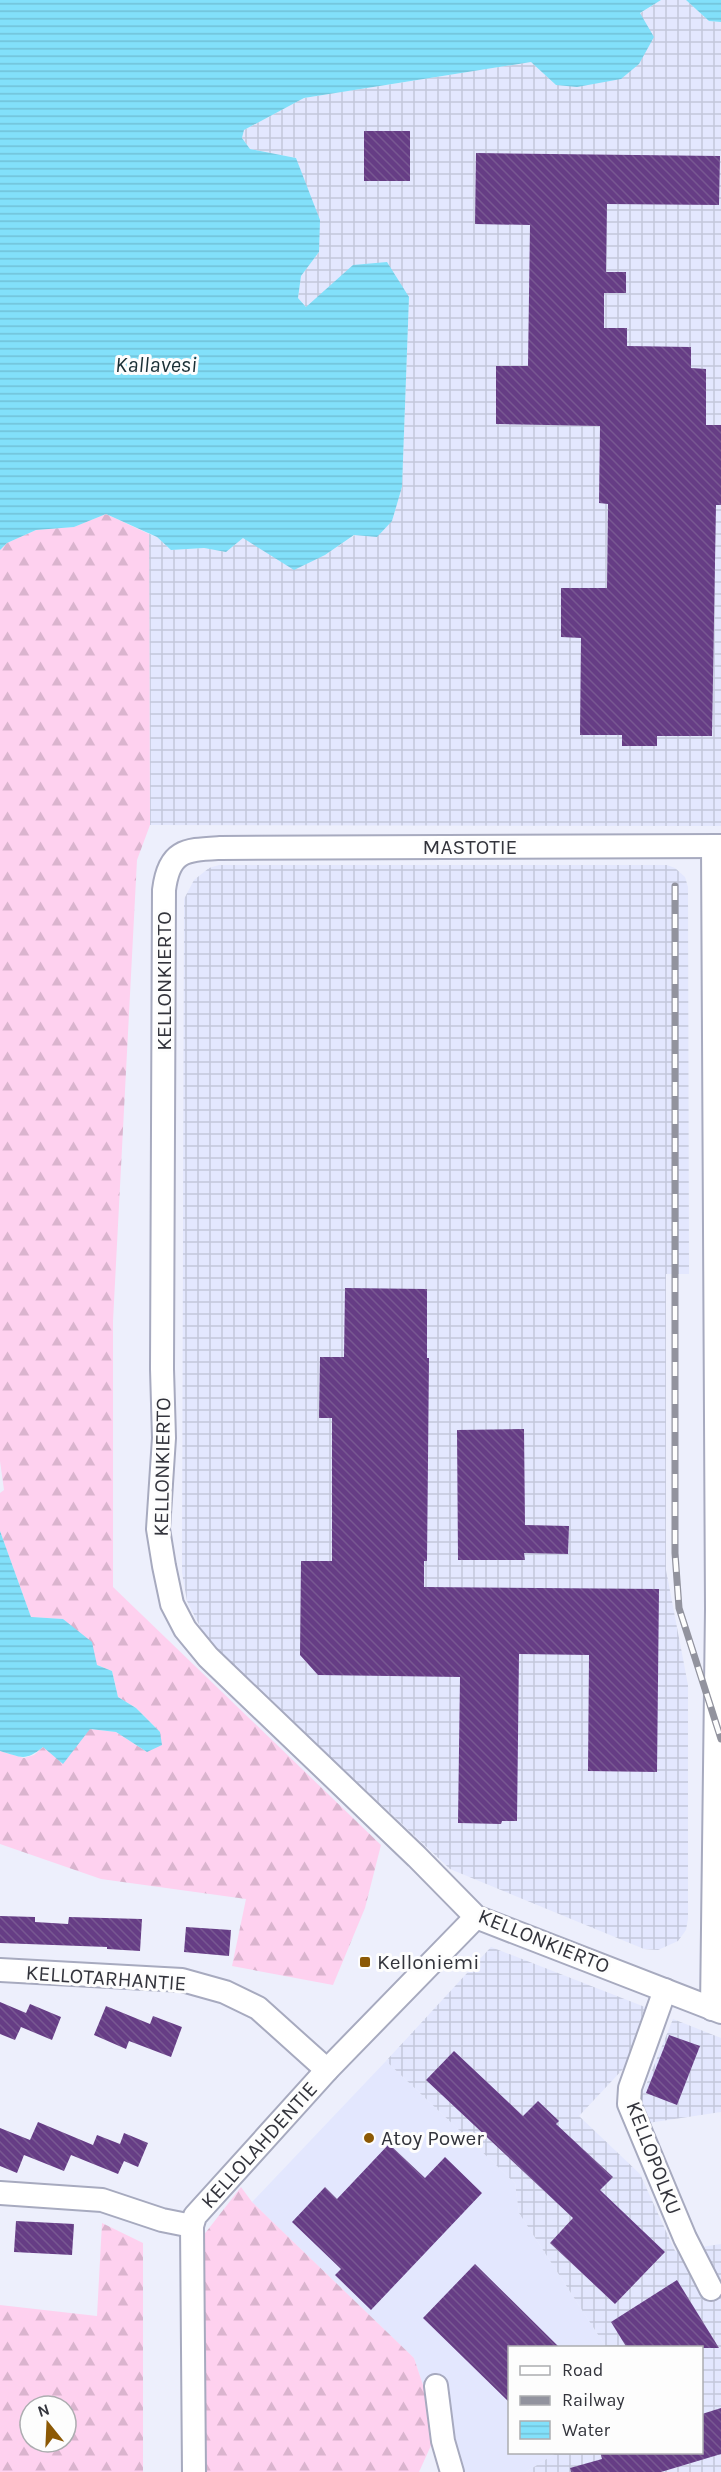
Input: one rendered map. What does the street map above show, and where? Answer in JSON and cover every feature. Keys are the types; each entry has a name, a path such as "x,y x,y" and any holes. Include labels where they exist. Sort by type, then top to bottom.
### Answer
{"street":[{"name":"MASTOTIE","path":"220,848 717,846"},
{"path":"716,2011 717,846"},
{"name":"KELLONKIERTO","path":"220,848 184,852 172,859 166,874 164,890 162,1369 164,1438 158,1530 172,1604 185,1629 208,1657 417,1857 476,1917 716,2011"},
{"name":"KELLOLAHDENTIE","path":"194,2472 192,2226 201,2208 327,2070 476,1917"},
{"name":"KELLOTARHANTIE","path":"0,1970 182,1980 225,1992 258,2008 327,2070"},
{"name":"KELLOPOLKU","path":"665,1990 630,2088 629,2104 685,2238 711,2289"},
{"path":"0,2193 102,2200 162,2220 192,2226"},
{"path":"436,2386 443,2441 452,2472"}],"shaded area":[{"path":"661,0 686,0 709,21 721,22 721,826 150,825 149,534 157,537 171,550 204,548 226,552 243,538 325,555 355,535 392,521 402,487 409,297 306,307 298,298 301,276 319,252 296,158 250,149 242,138 244,130 304,98 531,62 556,85 639,14"},
{"path":"219,865 667,865 675,868 685,877 688,887 689,1274 666,1274 666,1570 688,1685 688,1919 686,1930 678,1941 658,1950 644,1949 450,1869 208,1642 187,1601 182,1573 184,899 194,880 209,868"},
{"path":"491,1947 645,2007 624,2068 579,2116 640,2174 675,2251 721,2244 721,2472 526,2472 554,2454 703,2454 703,2346 605,2346 519,2213 515,2183 386,2061"},
{"path":"673,2019 721,2038 721,2112 648,2123 639,2102"},
{"path":"386,2061 515,2183 519,2213 605,2346 508,2346 508,2454 554,2454 526,2472 452,2472 414,2358 252,2202"}],"green space":[{"path":"106,514 149,534 150,825 137,860 113,1321 113,1587 381,1845 365,1908 333,1985 232,1966 246,1899 101,1879 0,1844 0,1751 24,1758 34,1755 43,1747 90,1729 116,1732 147,1752 160,1732 136,1708 118,1697 112,1671 97,1665 63,1619 31,1617 0,1531 0,1493 4,1490 0,1461 0,550 7,543 36,530 74,527"},
{"path":"241,2187 252,2202 414,2358 438,2430 419,2472 204,2472 203,2236"},
{"path":"102,2223 143,2243 143,2472 0,2472 0,2305 97,2316"}],"water":[{"name":"Kallavesi","path":"0,0 661,0 640,13 654,37 639,64 621,79 577,87 556,85 531,62 304,98 244,130 242,138 250,149 296,158 320,220 319,252 301,276 298,298 306,307 353,265 387,262 409,297 402,487 392,521 377,537 354,535 325,555 294,570 243,538 226,552 204,548 171,550 157,537 106,514 74,527 36,530 7,543 0,550"},
{"path":"686,0 721,0 721,22 709,21"},
{"path":"0,1531 31,1617 63,1619 92,1642 97,1665 112,1671 118,1697 136,1708 160,1732 162,1745 147,1752 116,1732 90,1729 63,1764 43,1747 32,1755 23,1757 0,1751"}],"building":[{"path":"364,131 410,131 410,181 364,181"},
{"path":"476,153 720,156 719,205 607,204 606,272 626,272 626,293 604,293 604,328 627,328 627,346 691,347 691,368 706,369 706,425 721,425 721,505 716,505 712,736 657,736 657,746 622,746 622,735 580,735 581,638 561,637 561,588 607,588 608,504 599,503 600,426 496,424 496,366 528,366 530,225 475,224"},
{"path":"345,1288 427,1289 427,1358 429,1358 427,1561 424,1561 424,1587 659,1589 657,1772 588,1771 589,1655 519,1654 517,1821 502,1821 501,1824 458,1823 460,1677 318,1675 300,1655 301,1561 332,1561 332,1418 319,1418 320,1357 344,1357"},
{"path":"524,1429 525,1525 569,1526 568,1554 524,1553 525,1560 458,1560 457,1430"},
{"path":"0,1916 35,1917 35,1922 68,1924 69,1917 142,1919 140,1951 107,1949 107,1947 0,1943"},
{"path":"186,1927 231,1930 229,1956 184,1952"},
{"path":"0,2002 26,2013 30,2004 61,2017 52,2040 21,2027 15,2040 0,2034"},
{"path":"106,2006 150,2024 153,2016 182,2027 171,2057 129,2041 126,2049 94,2035"},
{"path":"669,2035 700,2046 677,2105 646,2093"},
{"path":"454,2051 523,2116 538,2101 559,2121 556,2124 613,2177 600,2190 665,2252 615,2304 550,2243 573,2218 426,2080"},
{"path":"38,2122 93,2145 97,2135 120,2144 124,2133 148,2143 138,2167 124,2161 118,2174 71,2155 64,2171 24,2155 17,2173 0,2166 0,2128 30,2140"},
{"path":"389,2144 425,2178 445,2157 482,2193 371,2310 335,2275 341,2269 292,2222 325,2187 337,2199"},
{"path":"16,2221 74,2224 72,2255 14,2252"},
{"path":"475,2264 558,2346 508,2346 508,2401 423,2318"},
{"path":"677,2280 719,2348 626,2346 611,2322"},
{"path":"721,2408 721,2454 661,2472 571,2472 570,2468 602,2459 601,2454 703,2454 703,2414"}],"railway":[{"path":"675,886 675,1553 679,1608 721,1739"}],"place":[{"name":"Kelloniemi","path":"365,1962"},
{"name":"Atoy Power","path":"369,2138"}]}
